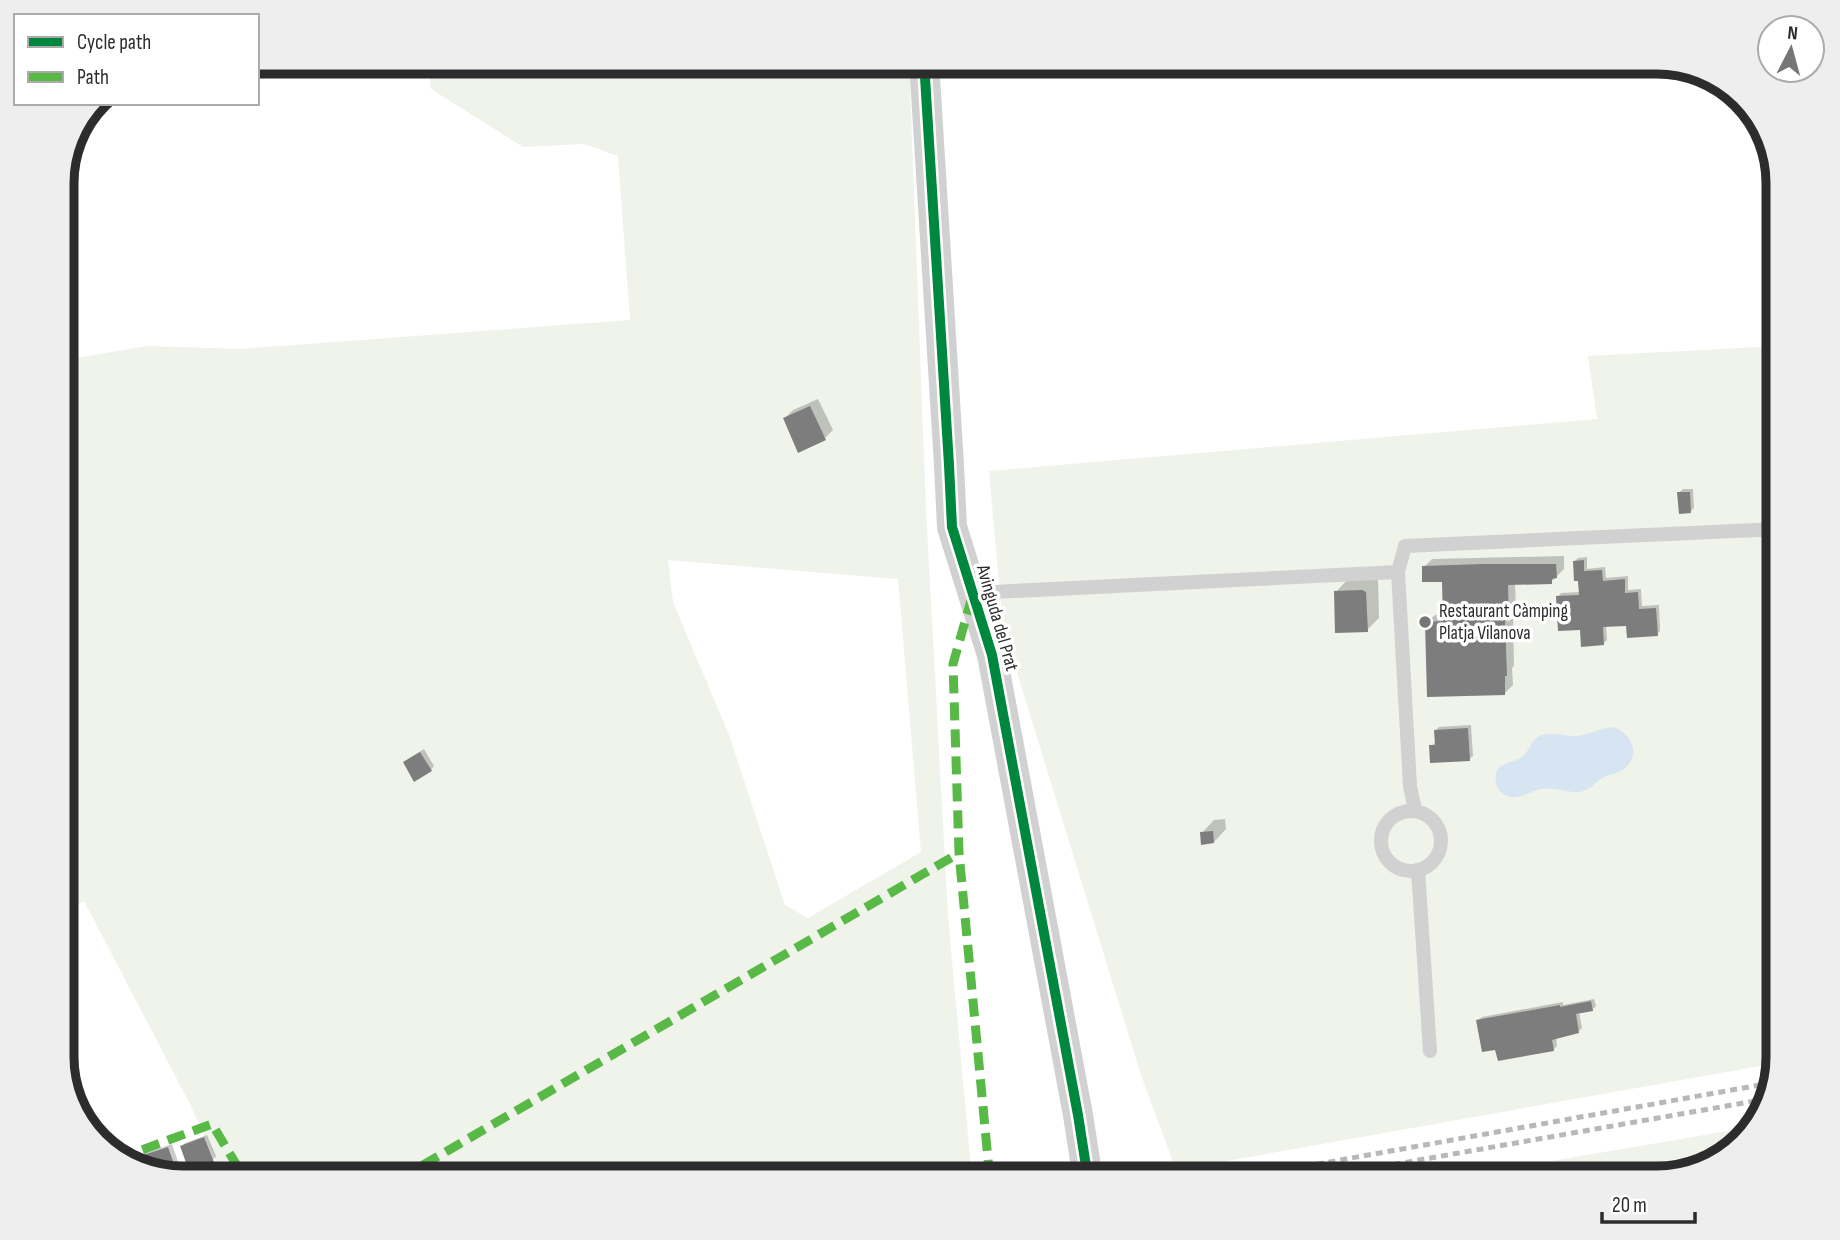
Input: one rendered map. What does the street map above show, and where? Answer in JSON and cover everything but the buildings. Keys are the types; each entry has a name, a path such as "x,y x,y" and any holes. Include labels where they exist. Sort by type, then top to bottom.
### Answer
{"street":[{"name":"Avinguda del Prat","path":"925,73 952,527 992,655 1086,1166"}],"lane":[{"path":"1415,810 1410,786 1398,572 1405,546 1766,530"},
{"path":"973,593 1398,572"},
{"path":"1415,810 1425,813 1433,820 1442,840 1435,859 1427,867 1406,871 1386,859 1381,848 1381,836 1389,819 1396,814 1415,810"},
{"path":"1418,870 1430,1051"}],"shaded area":[{"path":"429,73 909,73 926,510 948,917 971,1166 218,1166 191,1106 84,901 74,906 74,359 146,346 242,349 630,320 618,156 584,144 523,147 431,89","holes":["668,560 898,579 921,852 808,918 785,905 729,735 673,602"]},
{"path":"1766,347 1766,1065 1198,1166 1175,1166 1141,1075 1003,627 989,471 1597,419 1588,356"},
{"path":"1613,727 1629,738 1633,756 1622,770 1604,777 1586,790 1576,792 1544,789 1510,797 1497,787 1497,770 1523,756 1540,736 1577,736"},
{"path":"1739,1129 1712,1152 1671,1166 1523,1166"}],"railway":[{"path":"1307,1166 1763,1084"},
{"path":"1385,1166 1757,1101"}],"marked path":[{"path":"972,597 953,664 959,853 989,1166"},
{"path":"421,1166 959,853"},
{"path":"132,1154 212,1124 237,1166"}],"cycle path":[{"path":"925,73 952,527 992,655 1086,1166"}],"place":[{"name":"Restaurant Càmping Platja Vilanova","path":"1425,622"}]}
